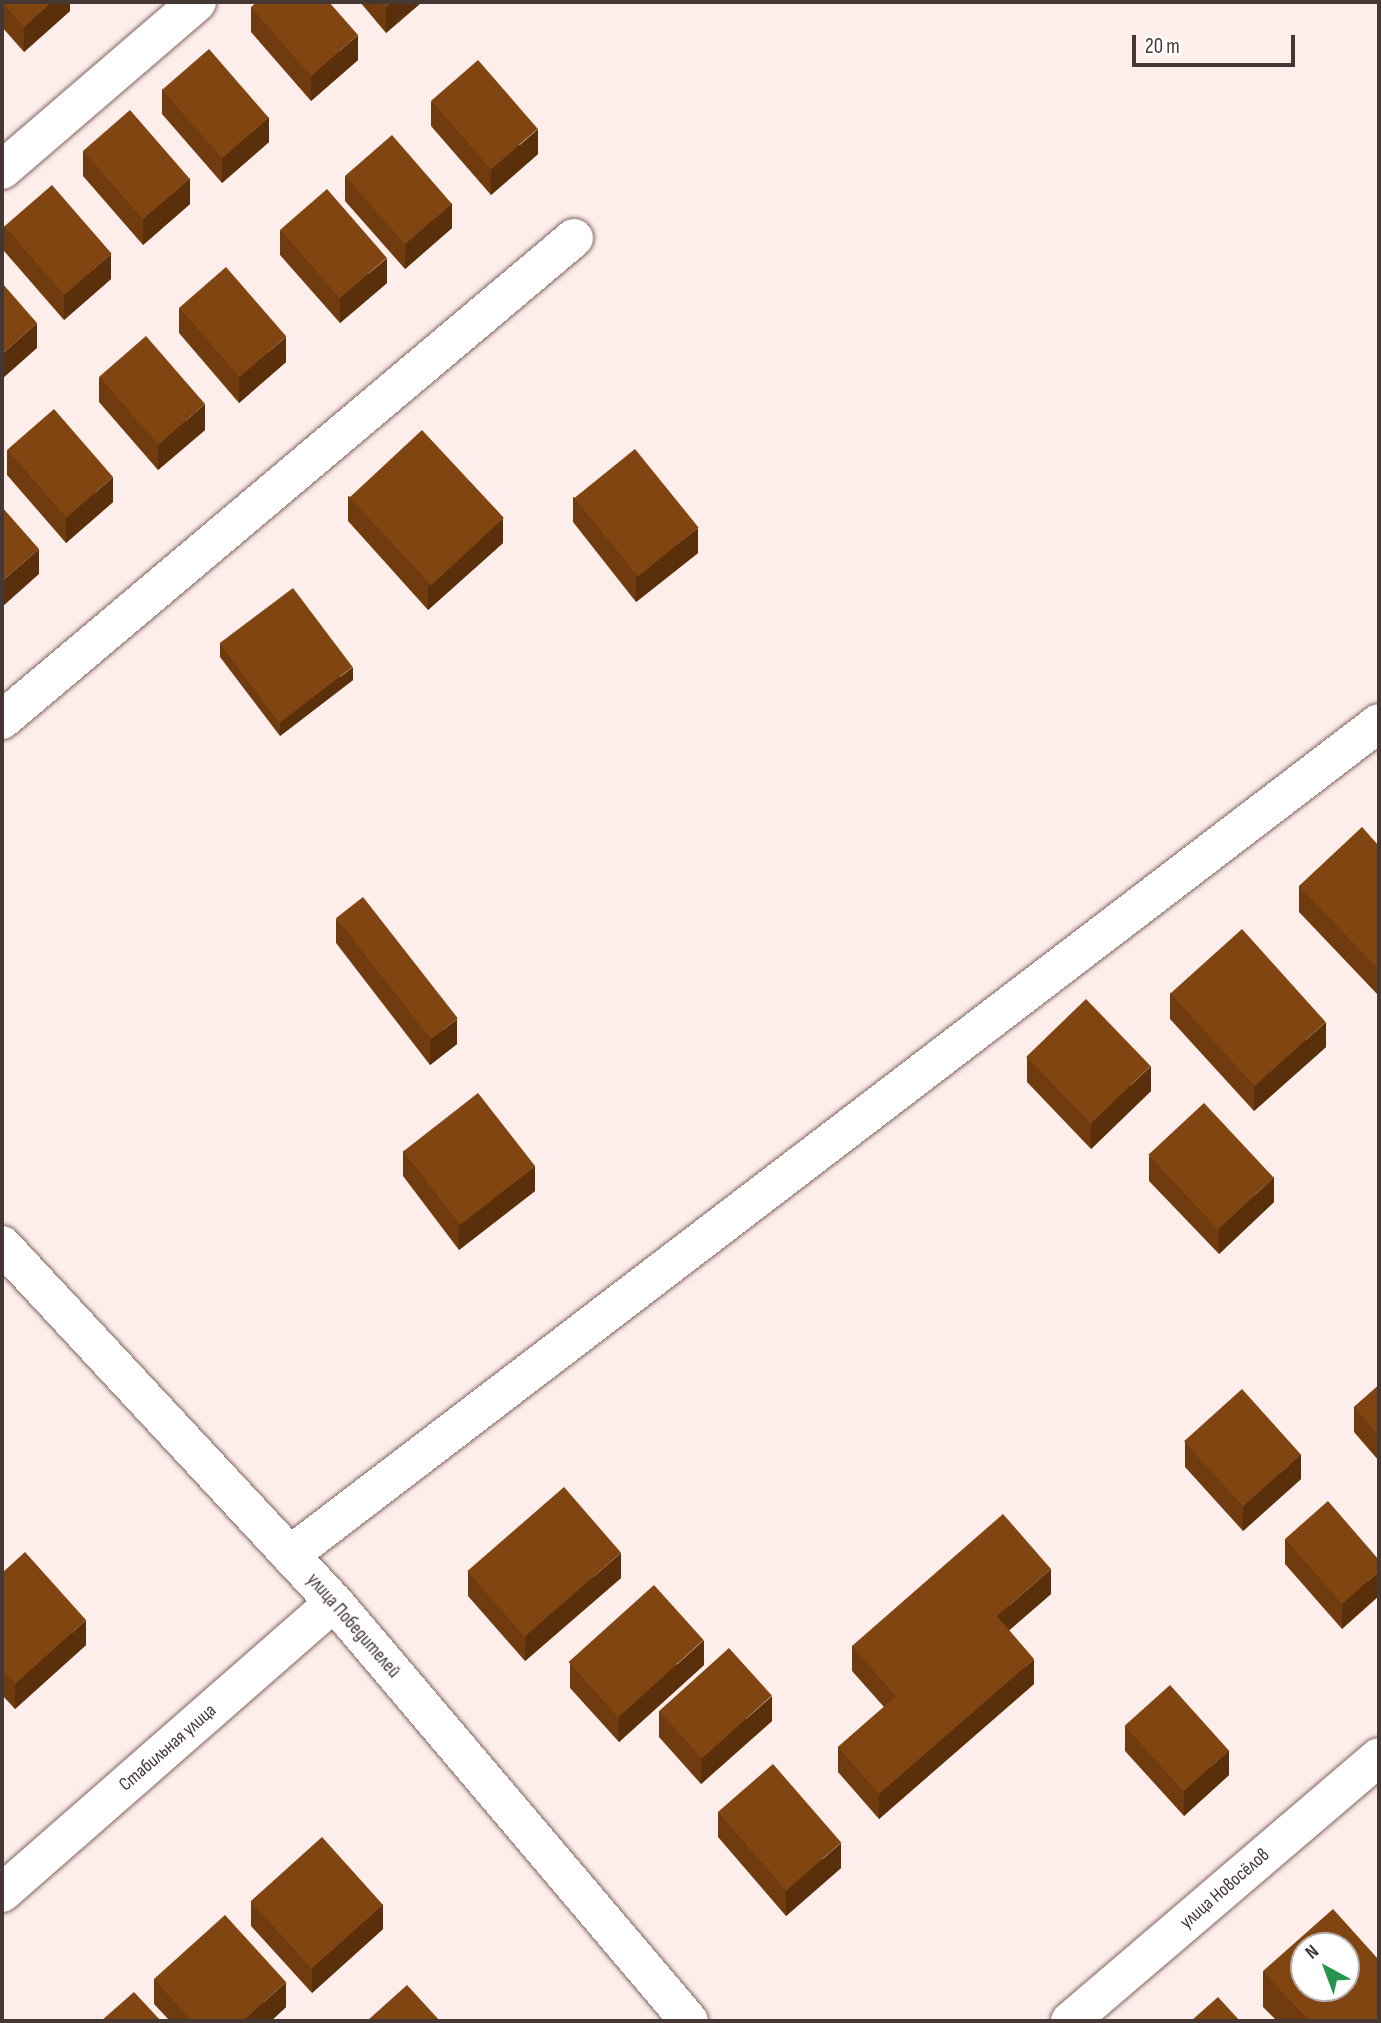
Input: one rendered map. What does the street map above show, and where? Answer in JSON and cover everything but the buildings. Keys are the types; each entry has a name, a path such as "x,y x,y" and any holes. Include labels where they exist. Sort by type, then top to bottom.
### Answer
{"street":[{"path":"2,170 197,2"},
{"path":"2,720 574,238"},
{"path":"289,1555 1379,723"},
{"name":"улица Победителей","path":"2,1245 334,1602 688,2021"},
{"name":"Стабильная улица","path":"2,1893 334,1602"},
{"name":"улица Новосёлов","path":"1070,2021 1379,1757"}]}
